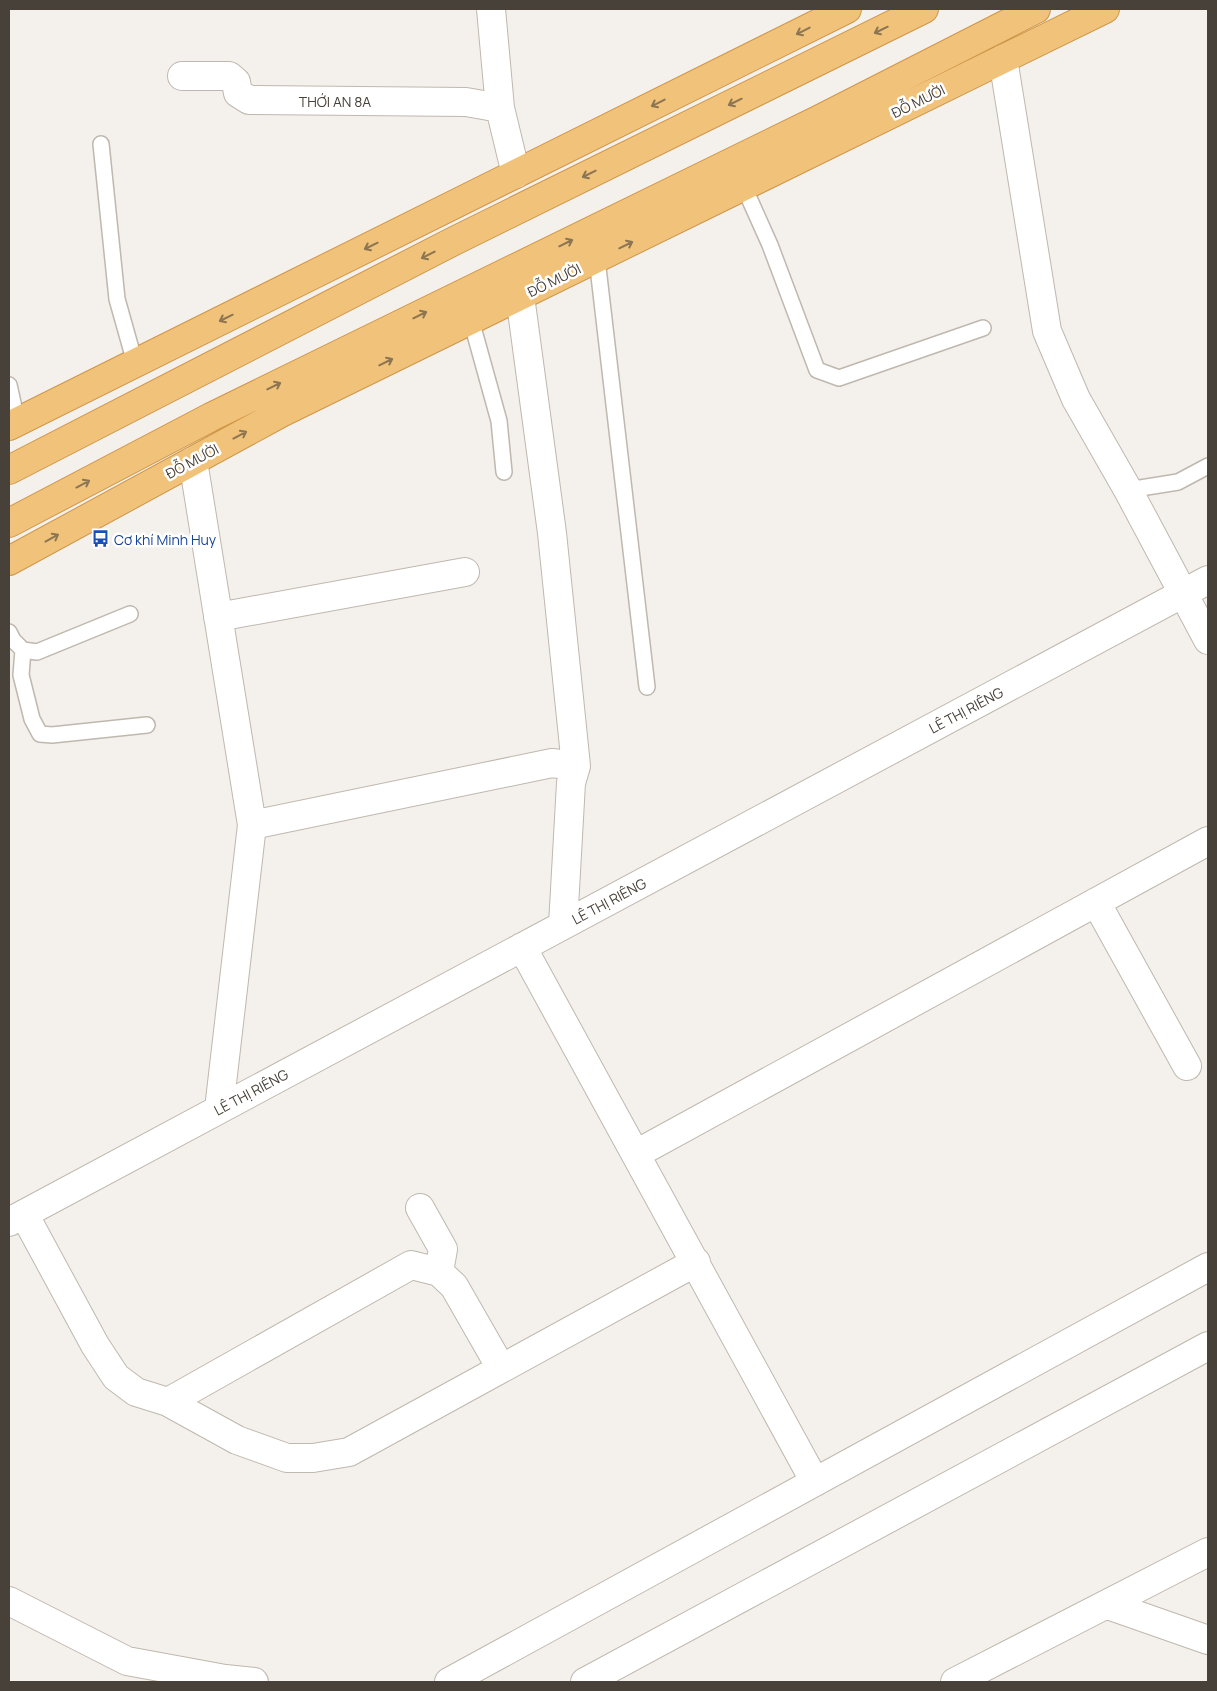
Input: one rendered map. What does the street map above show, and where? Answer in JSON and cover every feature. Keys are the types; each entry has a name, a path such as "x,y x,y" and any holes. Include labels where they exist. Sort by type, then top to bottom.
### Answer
{"highway":[{"path":"13,424 847,9"},
{"path":"9,470 454,241 924,9"},
{"name":"ĐỖ MƯỜI","path":"9,523 211,417 818,120 1036,9"},
{"name":"ĐỖ MƯỜI","path":"9,561 281,413 1105,9"},
{"path":"454,241 516,174"}],"street":[{"path":"491,9 500,108 516,174"},
{"path":"1004,59 1047,331 1076,399 1128,490 1208,640"},
{"name":"THỚI AN 8A","path":"182,76 229,76 236,82 238,93 249,100 466,102 500,108"},
{"path":"520,296 552,533 576,766 571,783 563,925"},
{"path":"193,461 252,825 219,1109"},
{"path":"218,616 465,572"},
{"name":"LÊ THỊ RIÊNG","path":"16,1218 1208,580"},
{"path":"252,825 552,763 576,766"},
{"path":"636,1154 1208,841"},
{"path":"1096,902 1188,1066"},
{"path":"522,947 815,1482"},
{"path":"420,1208 443,1249 439,1272"},
{"path":"16,1218 116,1378 136,1392 168,1402 237,1440 287,1458 314,1458 349,1452 696,1262"},
{"path":"168,1402 411,1265 439,1272 454,1286 501,1368"},
{"path":"449,1682 1208,1267"},
{"path":"585,1682 1208,1346"},
{"path":"955,1682 1208,1552"},
{"path":"9,1601 127,1661 225,1679 254,1682"},
{"path":"1108,1605 1208,1640"}],"lane":[{"path":"101,144 117,299 135,363"},
{"path":"744,187 770,245 817,370 839,378 983,328"},
{"path":"597,259 647,687"},
{"path":"471,320 499,421 504,472"},
{"path":"9,385 13,424"},
{"path":"1128,490 1178,482 1208,466"},
{"path":"9,632 22,650 36,652 130,614"},
{"path":"22,650 21,675 32,718 40,734 52,735 147,725"}],"place":[{"name":"Cơ khí Minh Huy","path":"100,539"}]}
